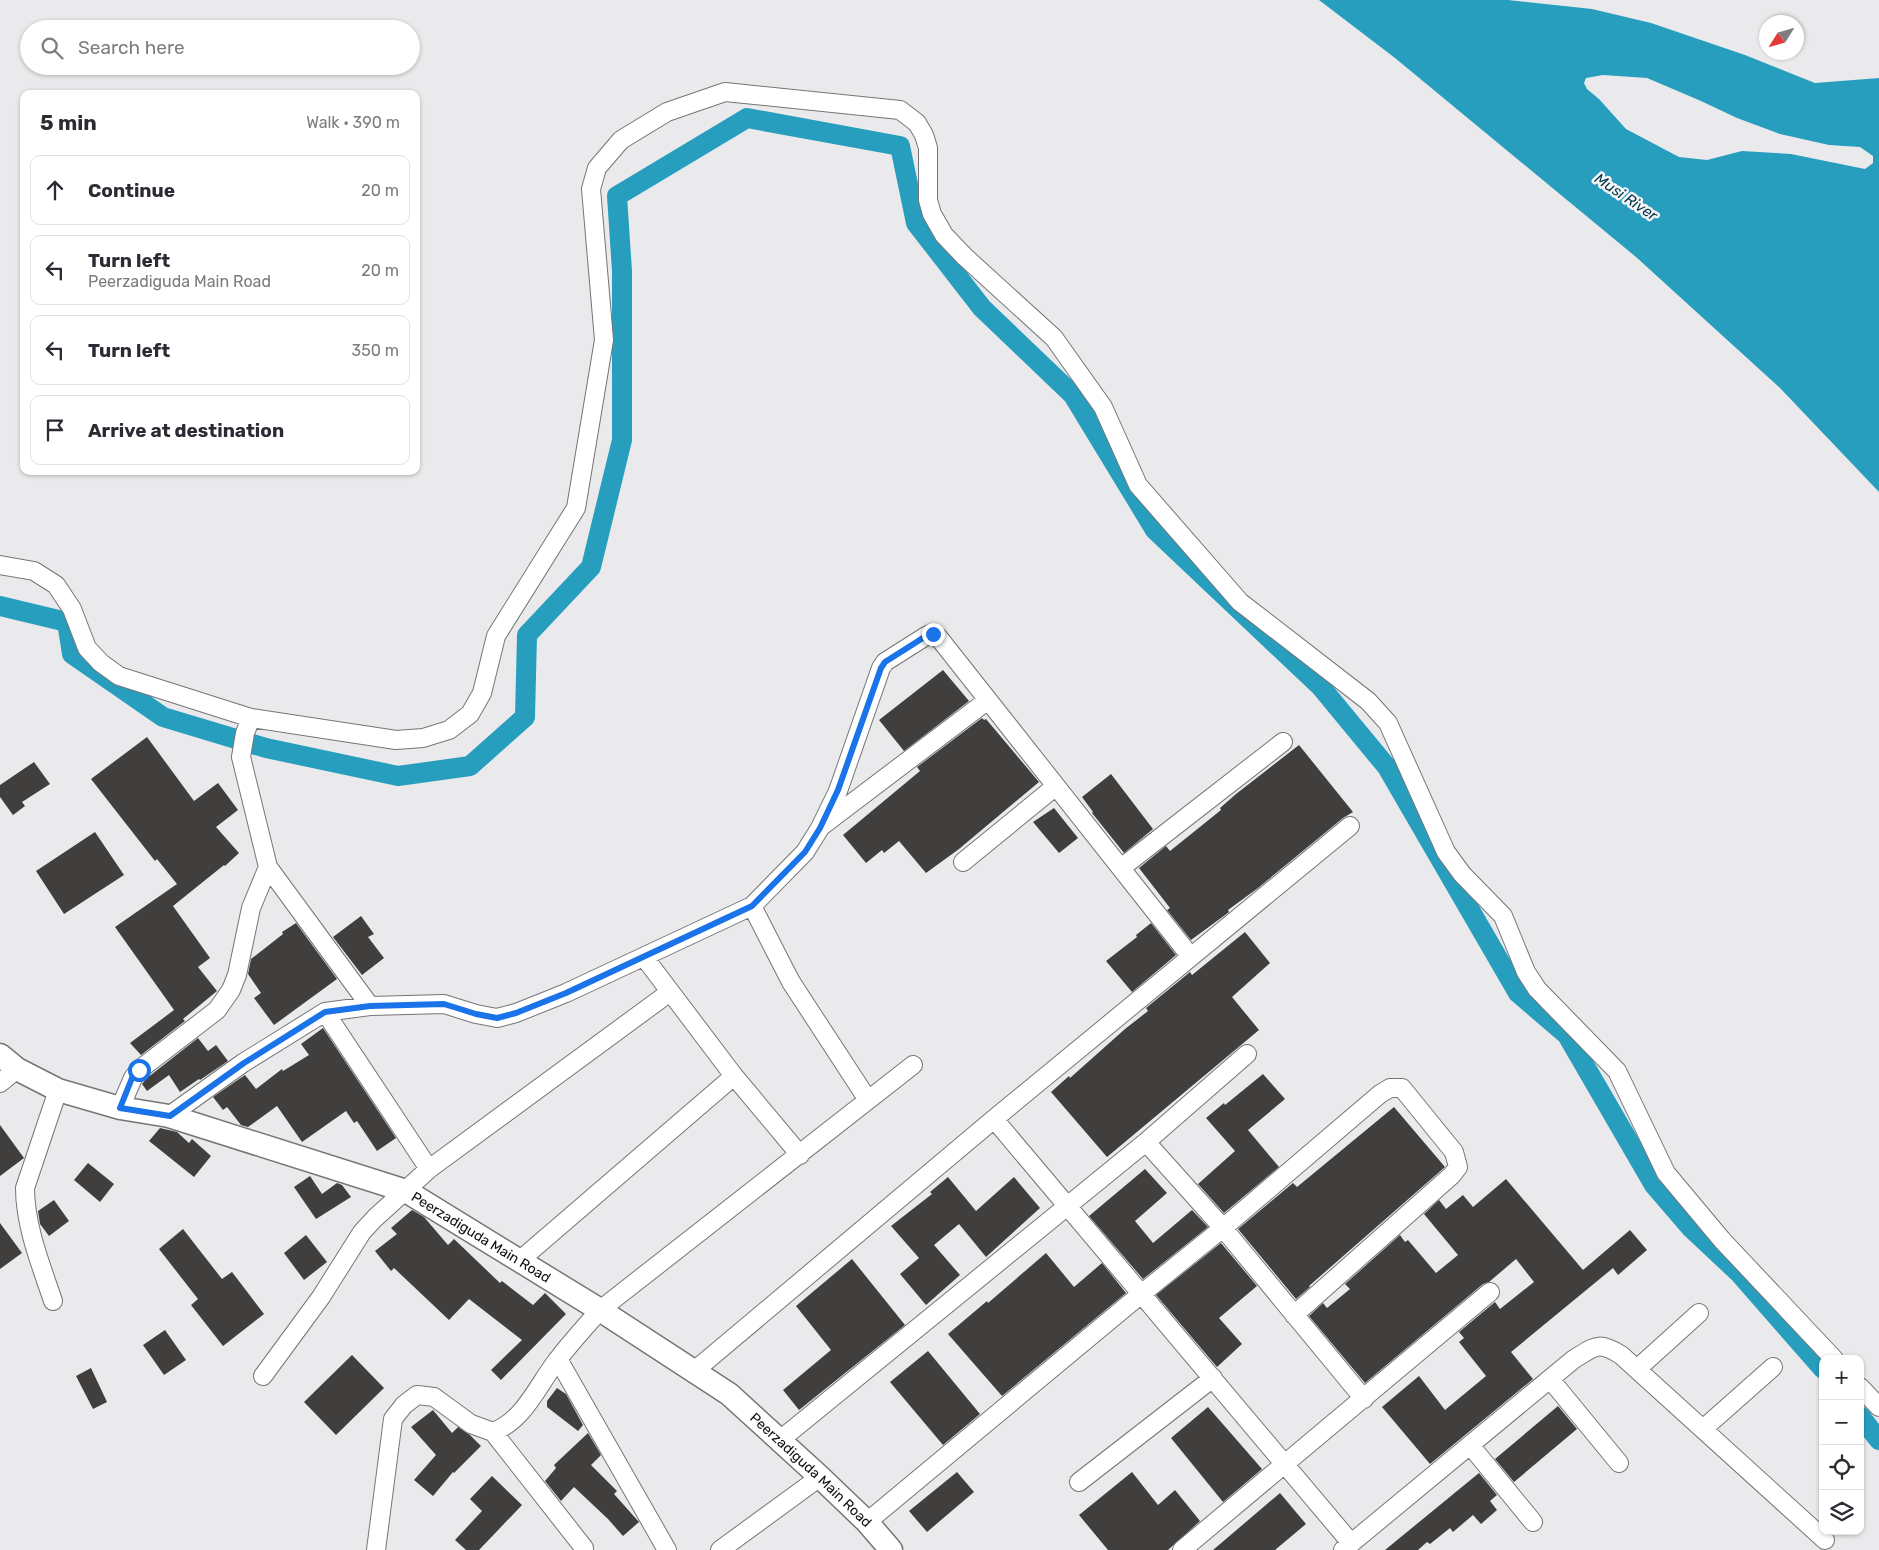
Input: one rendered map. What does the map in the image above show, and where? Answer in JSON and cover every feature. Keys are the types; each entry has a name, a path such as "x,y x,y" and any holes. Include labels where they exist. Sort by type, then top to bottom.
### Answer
{"street":[{"path":"0,565 34,571 56,585 72,609 87,648 101,663 119,676 248,726 396,740 423,738 449,730 470,714 482,693 496,636 576,508 604,340 591,189 597,168 621,140 667,112 725,92 900,110 917,123 924,135 928,148 928,200 932,214 944,235 964,256 1054,338 1103,407 1138,485 1240,602 1368,701 1388,723 1446,852 1462,874 1502,916 1526,972 1537,989 1616,1071 1666,1173 1722,1240 1830,1355"},
{"path":"170,1116 244,1063 325,1012 370,1006 444,1004 497,1018 516,1013 566,993 752,906 805,852 820,828 838,790 878,675 885,662 926,636 933,634 939,638 1191,957"},
{"path":"820,828 988,700"},
{"path":"248,726 242,757 268,867 370,1006"},
{"path":"1121,868 1283,742"},
{"path":"963,862 1056,786"},
{"path":"693,1372 994,1119 1350,826"},
{"path":"120,1108 132,1078 139,1070 217,1010 231,990 237,975 251,908 268,867"},
{"path":"752,906 792,982 868,1100"},
{"path":"644,957 734,1076 800,1155"},
{"path":"263,1376 321,1297 362,1232 429,1169 670,992"},
{"path":"325,1012 429,1169"},
{"path":"780,1440 1146,1142 1247,1054"},
{"path":"493,1432 506,1428 518,1417 558,1358 600,1310 913,1065"},
{"name":"Peerzadiguda Main Road","path":"6,1069 58,1090 120,1108 170,1116 406,1191 600,1310 729,1394 867,1522 891,1550"},
{"path":"519,1261 734,1076"},
{"path":"867,1522 1223,1228 1380,1094 1390,1088 1402,1088 1454,1152 1458,1166 1452,1176 1294,1315"},
{"path":"53,1301 36,1250 25,1202 25,1188 58,1090"},
{"path":"994,1119 1284,1464 1346,1546 1550,1379 1594,1347 1608,1347 1621,1355 1825,1540"},
{"path":"1146,1142 1223,1228 1364,1399"},
{"path":"1182,1550 1490,1292"},
{"path":"1637,1369 1699,1313"},
{"path":"558,1358 667,1550"},
{"path":"1703,1429 1773,1367"},
{"path":"1079,1482 1213,1378"},
{"path":"1550,1379 1619,1463"},
{"path":"1864,1391 1879,1407"},
{"path":"376,1550 393,1418 404,1405 417,1396 434,1397 471,1424 493,1432 584,1548"},
{"path":"1470,1446 1533,1522"},
{"path":"720,1550 820,1477"}],"water":[{"name":"Musi River","path":"1319,0 1508,0 1592,9 1651,23 1745,55 1815,83 1879,78 1879,492 1780,388 1636,257 1395,58","holes":["1603,75 1647,78 1737,118 1780,134 1829,145 1860,147 1873,156 1873,163 1865,169 1791,154 1742,151 1707,160 1679,157 1626,129 1599,99 1587,89 1584,83 1586,78"]}],"building":[{"path":"943,670 969,701 904,751 879,720"},
{"path":"982,718 986,719 1039,782 959,849 926,873 899,841 884,853 882,850 866,863 843,835 920,771 917,767"},
{"path":"147,737 194,801 218,783 238,810 216,827 239,853 173,906 210,958 198,967 217,991 183,1019 185,1021 141,1055 130,1043 174,1010 115,927 177,884 157,859 155,861 91,779"},
{"path":"1299,745 1353,812 1228,910 1229,912 1191,940 1167,910 1170,908 1139,868 1166,846 1170,851 1221,810 1220,808 1236,794"},
{"path":"34,762 50,784 22,802 25,806 13,815 0,797 0,785"},
{"path":"1111,774 1153,829 1124,853 1092,813 1082,797"},
{"path":"1054,808 1078,838 1059,853 1033,822"},
{"path":"95,832 124,875 64,914 36,871"},
{"path":"361,916 374,934 368,937 384,958 362,975 333,937"},
{"path":"296,923 337,979 274,1025 254,998 261,993 248,974 251,959 283,934 282,932"},
{"path":"1151,923 1176,955 1132,992 1106,961 1137,937 1136,935"},
{"path":"1245,932 1270,963 1232,997 1259,1030 1107,1157 1051,1092 1148,1011 1146,1008 1190,972 1192,975"},
{"path":"323,1028 396,1138 377,1151 357,1121 354,1123 346,1111 302,1142 277,1106 248,1127 241,1125 227,1107 223,1110 213,1097 245,1075 256,1089 282,1069 283,1071 309,1055 301,1044"},
{"path":"198,1038 208,1051 216,1045 228,1061 180,1092 169,1075 147,1091 142,1084 147,1078"},
{"path":"1263,1074 1285,1099 1248,1130 1279,1167 1224,1213 1198,1184 1235,1151 1206,1118"},
{"path":"1394,1107 1445,1167 1296,1299 1238,1229 1293,1183 1297,1187"},
{"path":"0,1125 24,1158 0,1176"},
{"path":"160,1128 177,1132 189,1143 192,1139 211,1156 194,1177 149,1141"},
{"path":"88,1163 114,1184 100,1202 74,1180"},
{"path":"1145,1169 1167,1193 1135,1221 1153,1243 1192,1210 1208,1227 1143,1279 1089,1216"},
{"path":"310,1176 322,1194 337,1183 342,1185 351,1197 316,1219 294,1187"},
{"path":"948,1177 976,1211 1014,1177 1040,1208 986,1257 959,1224 934,1245 960,1275 926,1305 900,1274 919,1258 891,1226 932,1194 930,1192"},
{"path":"1506,1179 1583,1270 1630,1230 1647,1250 1618,1275 1613,1268 1511,1352 1533,1379 1430,1464 1382,1407 1419,1376 1445,1410 1486,1376 1459,1342 1464,1338 1459,1332 1495,1302 1500,1309 1534,1282 1516,1259 1489,1282 1483,1284 1365,1383 1309,1316 1323,1303 1327,1308 1350,1289 1345,1284 1400,1235 1405,1242 1408,1240 1436,1273 1458,1255 1424,1214 1439,1200 1446,1209 1463,1195 1473,1207"},
{"path":"54,1200 69,1221 49,1236 40,1224 38,1211"},
{"path":"412,1210 424,1217 448,1245 454,1239 500,1283 502,1281 533,1305 545,1293 566,1314 501,1380 491,1370 522,1340 469,1299 449,1320 394,1268 391,1271 375,1251 397,1234 391,1228"},
{"path":"0,1223 22,1253 0,1269"},
{"path":"183,1229 222,1279 232,1272 264,1314 223,1346 191,1305 198,1299 159,1249"},
{"path":"306,1235 327,1262 304,1280 284,1253"},
{"path":"1221,1243 1257,1286 1219,1318 1242,1344 1217,1367 1156,1295"},
{"path":"1046,1253 1074,1287 1102,1263 1126,1293 1002,1396 948,1334 987,1301 988,1303"},
{"path":"852,1259 905,1325 799,1410 783,1390 831,1350 796,1306"},
{"path":"165,1330 186,1360 164,1375 143,1345"},
{"path":"928,1351 980,1414 943,1445 890,1382"},
{"path":"352,1355 384,1388 336,1435 304,1402"},
{"path":"91,1368 107,1402 93,1409 76,1376"},
{"path":"557,1388 566,1394 583,1425 578,1431 547,1407 547,1401"},
{"path":"1558,1406 1577,1429 1514,1482 1495,1459"},
{"path":"1208,1407 1262,1469 1223,1502 1171,1438"},
{"path":"433,1410 452,1433 458,1427 481,1446 453,1472 433,1496 414,1480 436,1455 411,1427"},
{"path":"588,1433 601,1455 591,1465 617,1491 614,1494 639,1522 623,1536 574,1487 561,1501 545,1481 556,1468 554,1465"},
{"path":"957,1472 974,1492 927,1532 909,1511"},
{"path":"1132,1472 1158,1505 1175,1490 1200,1521 1168,1550 1108,1550 1079,1515"},
{"path":"1479,1473 1497,1495 1490,1501 1497,1510 1481,1524 1473,1515 1453,1532 1450,1528 1430,1544 1427,1542 1418,1550 1385,1550"},
{"path":"492,1476 522,1505 479,1550 466,1550 455,1540 482,1511 470,1499"},
{"path":"1280,1493 1306,1524 1275,1550 1213,1550"}],"waterway":[{"path":"0,606 67,622 72,654 163,717 266,748 398,776 470,766 525,717 527,635 591,567 622,440 622,271 617,196 747,118 900,146 916,223 982,308 1073,395 1155,530 1320,686 1387,767 1518,993 1567,1035 1654,1185 1691,1228 1739,1273 1819,1364"},
{"path":"1864,1421 1879,1440"}],"route":[{"path":"139,1070 132,1078 120,1108 170,1116 244,1063 325,1012 370,1006 444,1004 497,1018 516,1013 566,993 752,906 805,852 820,828 838,790 881,668 885,662 926,636 933,634"}]}
